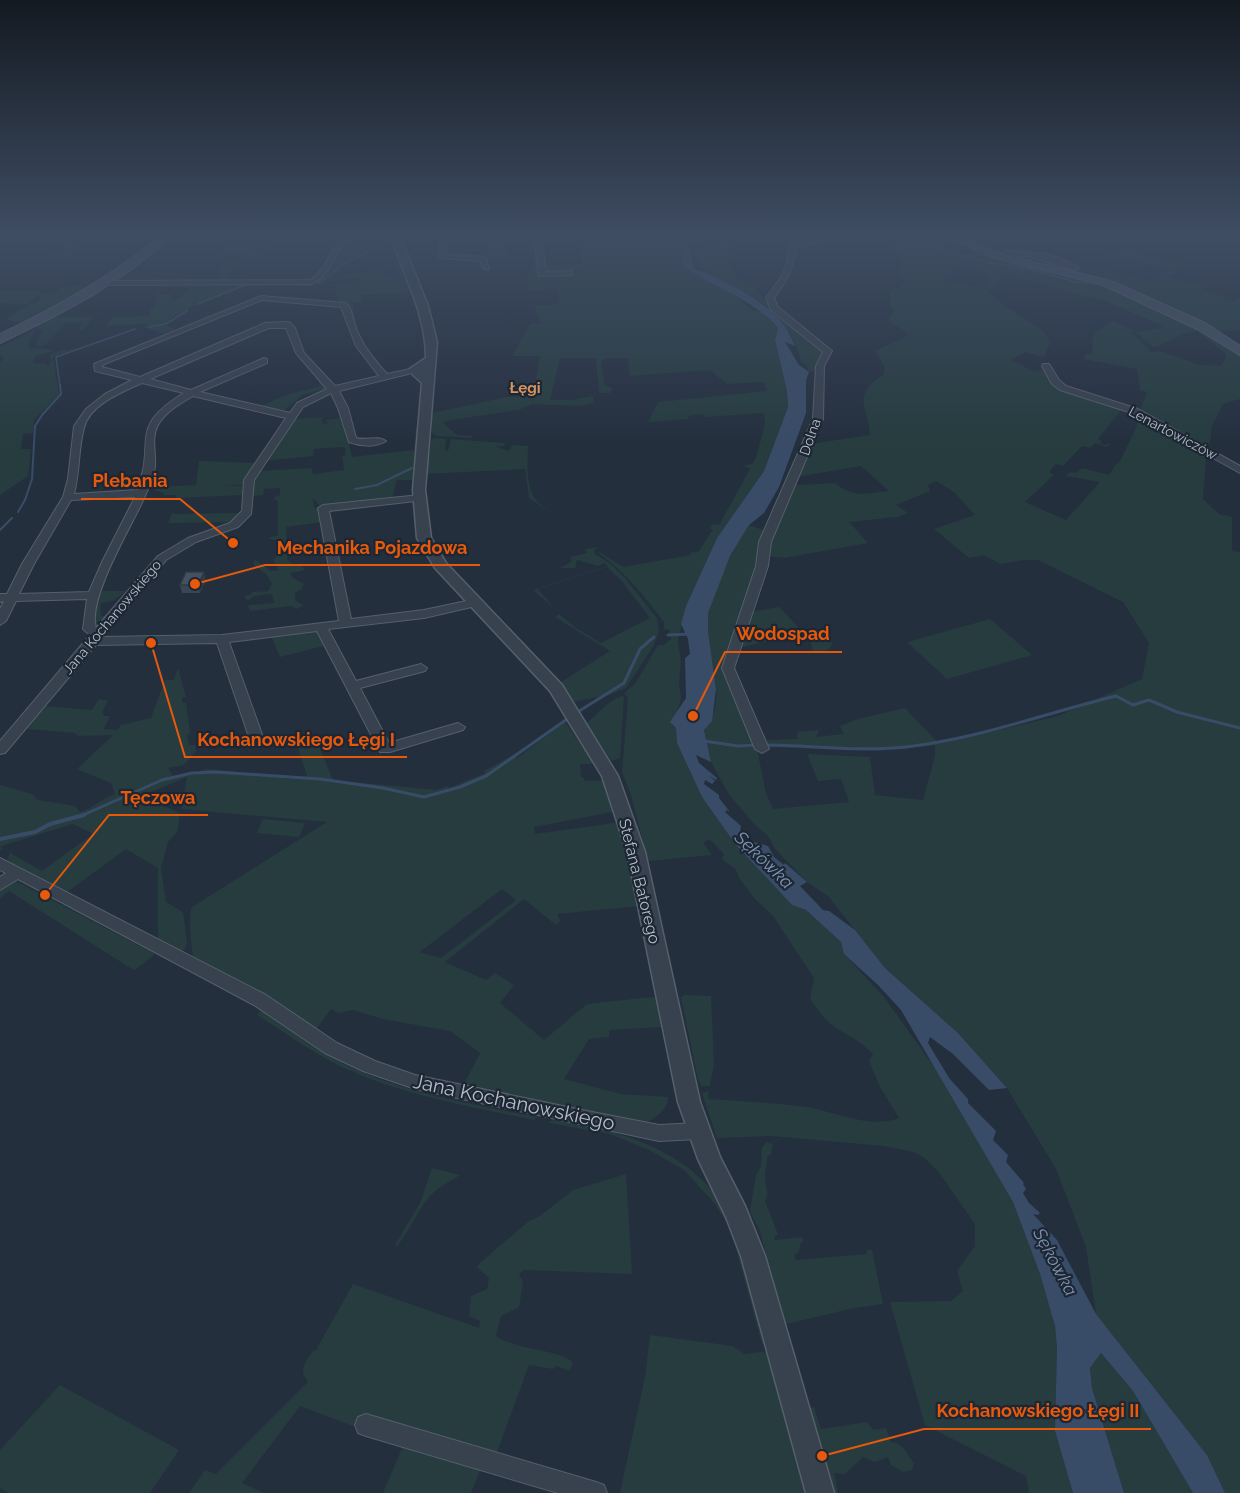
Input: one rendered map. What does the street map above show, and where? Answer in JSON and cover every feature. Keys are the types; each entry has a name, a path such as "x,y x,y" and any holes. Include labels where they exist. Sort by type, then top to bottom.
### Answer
{"main road":[{"path":"0,339 68,304"},
{"path":"1152,304 1201,326 1240,351"}],"street":[{"path":"247,304 98,364 98,369 138,381 291,416"},
{"path":"327,304 346,307 351,332 364,353 385,378"},
{"path":"416,369 430,370 432,338 428,315 423,304"},
{"name":"Dolna","path":"762,749 728,668 762,566 765,542 793,482 818,419 820,366 828,351 774,308 772,304"},
{"path":"0,621 6,598 68,497 74,479 79,426 82,420 96,404 138,381 247,332 273,324 291,326 296,346 333,390 342,405 352,440 361,443 381,441"},
{"path":"264,361 179,401 156,421 149,434 150,465 142,493 93,595 87,620 94,638 222,639 456,609 476,603"},
{"name":"Lenartowiczów","path":"1046,366 1054,381 1063,388 1135,411 1240,470"},
{"name":"Jana Kochanowskiego","path":"3,743 162,558 192,540 234,525 247,512 249,480 300,405 311,398 333,390 416,369 430,370"},
{"name":"Stefana Batorego","path":"430,370 420,498 424,538 440,565 540,669 572,714 610,776 636,852 668,998 683,1080 698,1131"},
{"path":"68,497 142,493"},
{"path":"346,624 323,508 420,498"},
{"path":"6,598 93,595"},
{"path":"321,627 385,749 458,727"},
{"path":"222,639 257,740"},
{"path":"353,686 421,668"},
{"name":"Jana Kochanowskiego","path":"0,863 260,1000 331,1048 369,1066 415,1082 569,1115 659,1132 698,1131"},
{"path":"0,885 17,872"},
{"path":"698,1131 753,1256 820,1493"},
{"path":"366,1425 596,1493"}],"green space":[{"path":"29,304 61,304 24,325 6,319"},
{"path":"155,304 197,304 173,317 165,325 176,329 164,334 140,326 147,324 106,326 113,317 149,316 151,309"},
{"path":"346,304 352,304 355,321 353,321 349,304"},
{"path":"744,304 753,311 760,311 778,328 775,340 787,391 788,407 764,471 717,538 686,606 678,641 681,662 679,683 681,698 673,726 676,728 677,743 702,797 736,845 792,905 806,910 841,942 844,954 884,997 945,1082 1013,1202 1040,1274 1055,1326 1057,1347 1055,1431 1073,1493 1027,1493 1029,1491 1026,1476 925,1425 890,1302 951,1301 963,1291 957,1271 975,1246 975,1224 940,1174 926,1159 914,1152 884,1146 771,1136 717,1138 702,1093 709,1091 708,1099 807,1107 865,1121 877,1122 899,1118 880,1087 869,1061 873,1054 864,1045 831,1024 817,1009 810,999 814,978 773,916 755,899 739,878 735,868 722,858 724,854 709,839 703,843 712,855 648,861 631,795 622,772 628,698 624,693 635,684 658,645 664,645 671,639 669,630 664,629 664,622 642,594 598,551 623,567 691,555 690,553 699,551 713,529 710,529 712,524 719,525 750,469 744,466 753,463 756,458 765,424 764,413 705,417 703,414 688,416 689,419 648,422 658,402 767,391 764,382 727,384 710,370 630,376 628,358 607,358 601,362 604,384 613,389 610,393 599,393 596,358 560,358 550,400 571,400 593,396 594,403 579,406 532,404 519,410 444,421 443,423 457,435 473,436 471,438 437,436 432,433 432,413 507,397 533,396 540,356 512,356 530,324 544,323 539,320 535,305"},
{"path":"761,304 768,304 825,349 816,371 809,372 801,361 789,332"},
{"path":"890,304 1002,304 1043,331 1051,341 1044,357 1025,352 1011,360 1033,371 1043,370 1058,386 1123,408 1098,439 1102,441 1100,444 1109,443 1110,445 1105,447 1095,443 1091,448 1082,446 1063,466 1056,464 1049,472 1054,475 1025,502 1066,520 1100,482 1066,476 1082,468 1109,475 1119,463 1137,426 1137,419 1144,417 1209,452 1206,459 1203,499 1219,514 1232,517 1232,551 1240,552 1240,1493 1225,1493 1207,1455 1096,1314 1086,1247 1056,1169 1007,1088 958,1033 885,968 828,896 807,882 775,849 768,836 756,826 730,796 711,762 704,729 712,716 716,703 716,688 708,642 708,613 719,579 749,525 766,531 725,668 757,741 766,793 773,809 849,802 841,779 818,781 807,754 870,757 875,795 923,800 935,756 935,745 879,751 767,747 763,740 797,739 798,732 819,730 816,737 844,734 840,726 858,719 905,708 939,744 1058,716 1142,679 1149,643 1123,602 1038,560 1000,564 984,555 969,558 934,529 975,515 954,492 936,481 928,485 930,491 896,505 908,513 897,517 849,522 868,543 784,558 767,556 766,552 794,483 798,485 835,483 848,491 860,494 889,491 861,466 797,477 810,444 870,435 864,396 873,382 883,375 885,367 875,351 908,334 888,320 895,310"},
{"path":"1112,304 1148,304 1204,329 1183,334 1154,348 1137,333 1130,331 1151,352 1160,351 1200,365 1221,366 1226,359 1226,354 1198,332 1206,331 1240,356 1240,399 1223,404 1212,426 1209,449 1140,411 1147,392 1140,390 1137,369 1083,359 1087,353 1092,354 1093,334 1113,321 1137,332 1165,327"},
{"path":"1164,304 1240,304 1240,330 1219,332"},
{"path":"53,317 93,317 82,331 79,328 83,323 66,323 45,345 37,346 36,342 42,331 35,325"},
{"path":"35,330 29,348 55,350 35,357 32,363 47,364 47,367 52,361 49,355 77,348 53,357 59,394 34,420 33,433 23,434 21,449 31,449 28,476 0,495 0,363 4,358 0,356 0,347"},
{"path":"322,380 328,388 302,395 285,410 259,407 289,394 321,386 318,382"},
{"path":"323,417 321,420 324,424 328,423 326,420 344,418 352,457 414,450 416,426 421,426 414,480 397,480 392,498 320,506 313,498 314,507 321,511 323,522 286,527 287,548 290,549 287,560 296,566 302,566 305,570 290,573 293,578 304,584 302,589 295,593 295,600 303,605 297,609 291,606 250,611 248,606 274,603 272,594 255,596 247,601 245,596 252,592 268,591 272,584 267,575 254,565 253,561 256,560 271,571 279,570 273,560 280,542 268,538 278,535 278,501 273,498 280,495 280,488 264,489 263,495 252,496 250,490 257,471 312,468 313,474 344,470 342,456 346,455 345,448 341,447 314,449 313,456 263,461 293,419"},
{"path":"431,439 446,439 445,450 448,451 451,439 505,443 504,446 496,447 509,451 512,445 528,446 528,474 532,494 538,503 558,517 529,498 525,469 426,474"},
{"path":"199,461 256,463 242,485 223,485 242,486 243,495 176,498 176,495 164,495 154,490 155,487 196,485"},
{"path":"172,513 242,513 232,522 168,523"},
{"path":"599,547 594,550 595,554 611,564 624,577 657,618 659,631 654,645 626,688 609,695 571,702 525,648 527,647 561,682 610,651 555,617 559,614 576,628 601,643 650,618 621,580 607,567 538,589 554,608 533,590 608,566 604,563 598,566 577,560 575,568 560,568 571,562 570,557 587,553 585,549"},
{"path":"107,579 102,591 126,591 113,601 100,603 101,616 105,616 98,627 94,627 95,599"},
{"path":"779,607 804,633 737,648 750,612"},
{"path":"990,619 1032,655 947,679 907,642"},
{"path":"828,628 832,645 828,650 813,652 808,632"},
{"path":"318,630 327,645 280,657 271,636"},
{"path":"178,668 186,697 182,698 182,703 186,703 190,733 187,735 189,745 195,745 196,751 184,765 168,768 173,776 185,773 188,776 206,769 308,778 295,739 314,734 333,780 436,790 448,786 449,788 485,773 484,771 513,755 517,758 565,722 594,764 580,764 581,777 585,781 609,780 618,811 534,827 535,834 621,822 639,906 557,914 560,921 556,925 524,899 445,962 486,980 495,973 514,985 500,1003 544,1040 587,1004 662,996 663,1027 609,1030 609,1037 589,1039 564,1079 621,1094 668,1097 664,1109 646,1123 463,1086 480,1053 450,1031 383,1019 353,1010 338,1013 331,1009 315,1031 195,960 190,934 192,907 327,822 181,809 187,777 141,796 180,813 177,832 168,842 161,868 166,902 183,912 187,942 185,949 181,952 158,941 158,868 126,849 67,892 7,860 10,853 42,871 93,834 73,824 1,846 0,850 0,785 32,794 38,800 75,806 80,812 115,794 111,783 77,769 113,735 78,736 75,733 27,729 25,727 43,706 92,710 99,699 108,701 102,712 104,716 110,716 104,729 118,730 121,725 151,718 165,680 174,680","holes":["502,889 516,900 441,958 420,952"]},
{"path":"624,697 620,758 612,761 586,723 611,701"},
{"path":"263,819 305,823 299,837 257,833"},
{"path":"14,880 155,954 135,970 132,969 9,891 0,898 0,888"},
{"path":"684,995 711,996 714,1063 710,1086 701,1086 698,1079 681,998"},
{"path":"261,1011 342,1063 388,1082 437,1096 537,1117 534,1120 435,1099 363,1076 298,1042 257,1015"},
{"path":"559,1120 613,1132 662,1151 704,1181 721,1202 737,1231 766,1338 762,1344 731,1230 715,1204 684,1170 651,1151 610,1134 549,1121"},
{"path":"766,1142 773,1144 771,1155 767,1156 765,1201 778,1234 775,1240 801,1237 804,1240 799,1252 794,1255 796,1260 867,1254 867,1250 872,1250 883,1304 854,1308 786,1324 760,1232 750,1211 756,1175 761,1166 762,1148"},
{"path":"432,1168 460,1175 429,1197 397,1246 395,1245 420,1203"},
{"path":"626,1174 632,1274 524,1270 519,1274 523,1282 519,1307 501,1316 496,1336 514,1344 563,1357 572,1361 572,1366 569,1371 557,1366 553,1369 529,1365 494,1460 368,1419 353,1426 300,1406 242,1483 264,1493 189,1493 205,1470 216,1474 308,1382 303,1374 305,1362 316,1350 353,1284 479,1328 480,1321 469,1316 471,1296 487,1289 489,1278 477,1267 481,1262 529,1221 540,1216 573,1190"},
{"path":"650,1335 733,1346 744,1354 769,1351 809,1493 620,1493 645,1377"},
{"path":"1101,1353 1133,1391 1193,1493 1124,1493 1092,1388 1090,1368"},
{"path":"60,1385 179,1450 150,1493 9,1493 0,1488 0,1450"},
{"path":"814,1407 821,1429 867,1422 873,1430 886,1428 891,1442 902,1447 914,1463 912,1470 904,1472 891,1465 888,1457 875,1462 863,1457 845,1474 834,1473 838,1493 834,1493 808,1409"},
{"path":"403,1446 481,1468 471,1493 383,1493"}],"water":[{"name":"Sękówka","path":"749,304 761,304 777,317 795,346 785,342 799,365 809,372 806,380 806,413 779,487 764,513 749,525 730,556 708,613 708,632 716,689 712,721 704,730 711,762 696,755 699,763 717,778 716,780 709,776 715,781 712,784 705,780 704,784 719,795 730,812 727,810 725,812 741,826 740,832 747,840 768,846 774,857 784,865 785,863 807,882 800,886 823,910 829,911 855,930 885,968 958,1033 1007,1088 989,1090 953,1054 930,1037 928,1043 949,1078 968,1099 968,1103 996,1131 993,1140 1008,1155 1006,1162 1024,1183 1026,1189 1023,1193 1029,1203 1040,1213 1033,1214 1057,1240 1096,1314 1207,1455 1225,1493 1193,1493 1133,1391 1101,1353 1090,1368 1092,1388 1124,1493 1073,1493 1055,1431 1057,1347 1055,1326 1040,1274 1013,1202 901,1010 844,954 841,942 806,910 792,905 736,845 702,797 677,743 676,728 670,722 686,698 685,658 690,654 688,639 681,624 686,606 717,538 764,471 788,407 787,391 775,340 778,328"}],"building":[{"path":"186,572 204,572 198,585 180,585"}],"waterway":[{"path":"149,327 166,324 188,310"},
{"path":"60,387 56,357 135,329"},
{"path":"1229,348 1240,356"},
{"path":"18,512 32,479 35,426 61,394 60,385"},
{"path":"355,489 377,485 412,468"},
{"path":"0,530 12,518"},
{"path":"668,635 690,634"},
{"path":"576,713 624,683 640,649 654,637"},
{"path":"763,745 852,749 906,747 985,732 1116,696 1133,705 1149,700 1177,712 1240,728"},
{"path":"82,815 162,780 192,773 216,772 320,779 383,788 424,797 460,787 486,776 570,717"},
{"path":"704,741 738,746 757,745"},
{"path":"0,839 35,832 50,824 82,815"}],"place":[{"name":"Plebania","path":"233,543"},
{"name":"Mechanika Pojazdowa","path":"195,584"},
{"name":"Kochanowskiego Łęgi I","path":"151,643"},
{"name":"Wodospad","path":"693,716"},
{"name":"Tęczowa","path":"45,895"},
{"name":"Kochanowskiego Łęgi II","path":"822,1456"}],"district":[{"name":"Łęgi","path":"525,388"}]}
